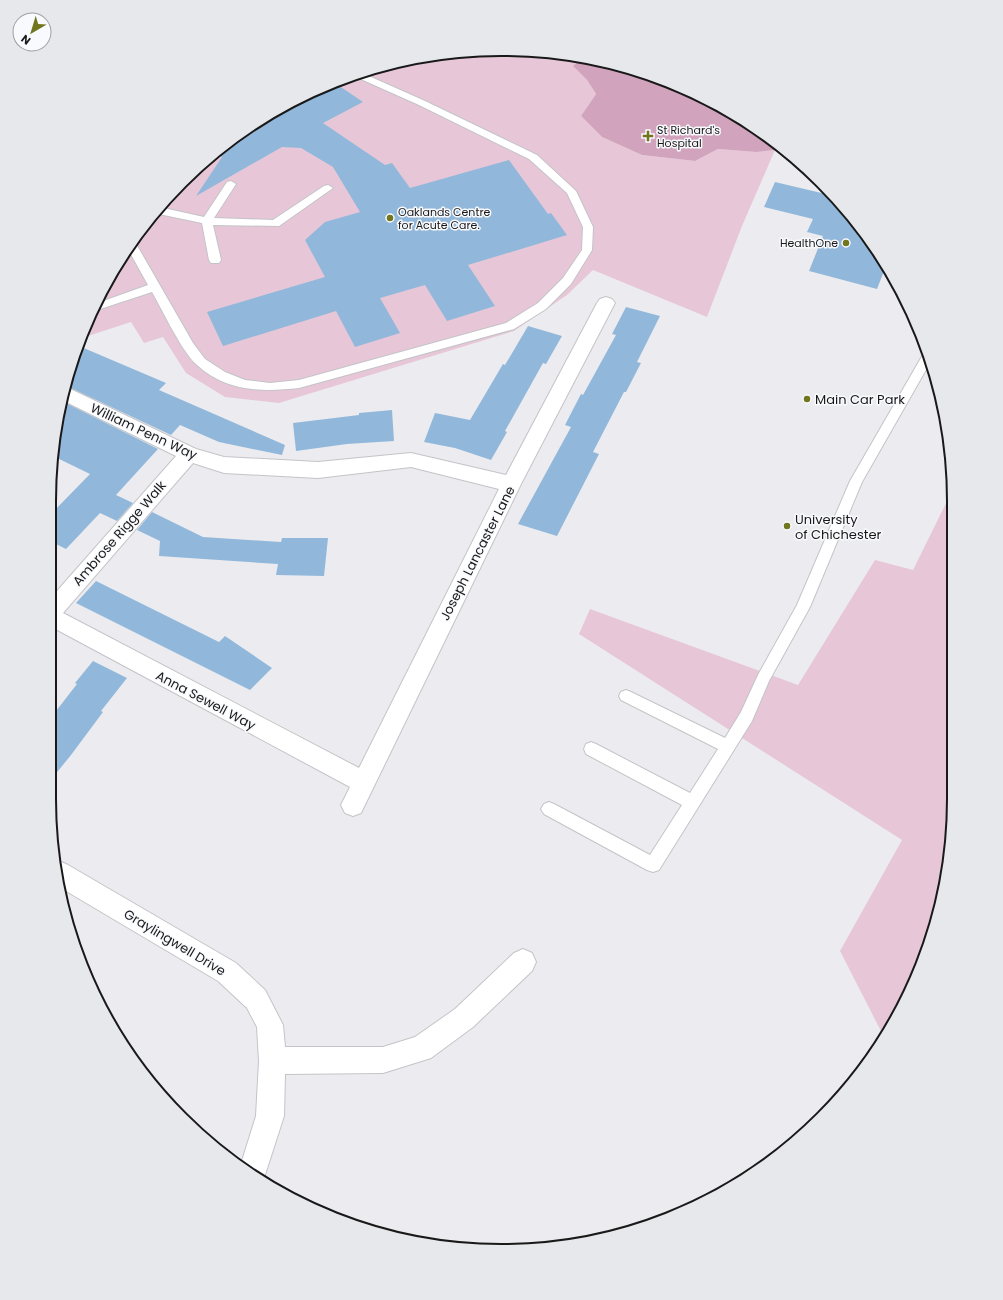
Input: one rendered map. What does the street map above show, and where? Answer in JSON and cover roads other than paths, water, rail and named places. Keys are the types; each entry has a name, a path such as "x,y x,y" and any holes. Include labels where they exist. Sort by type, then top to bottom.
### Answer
{"street":[{"name":"Joseph Lancaster Lane","path":"353,805 511,484 606,303"},
{"name":"William Penn Way","path":"69,395 189,454 224,464 318,470 411,460 511,484"},
{"name":"Ambrose Rigge Walk","path":"56,606 189,454"},
{"name":"Anna Sewell Way","path":"56,619 364,783"},
{"name":"Graylingwell Drive","path":"63,876 227,972 256,998 270,1025 272,1061 270,1116 253,1169"},
{"path":"272,1061 383,1060 422,1050 464,1018 523,962"}],"lane":[{"path":"132,253 154,287 189,346 202,362 221,375 243,384 270,387 299,384 510,326 542,306 566,281 587,250 588,227 571,191 533,157 422,102 365,78"},
{"path":"214,260 207,221 231,184"},
{"path":"164,212 207,221 274,224 328,188"},
{"path":"101,306 154,287"},
{"path":"550,809 653,865 747,716 763,679 803,607 856,481 924,362"},
{"path":"626,696 727,746"},
{"path":"591,749 692,802"}],"place":[{"name":"St Richard's Hospital","path":"648,136"},
{"name":"Oaklands Centre for Acute Care.","path":"390,218"},
{"name":"HealthOne","path":"846,243"},
{"name":"Main Car Park","path":"807,399"},
{"name":"University of Chichester","path":"787,526"}]}
